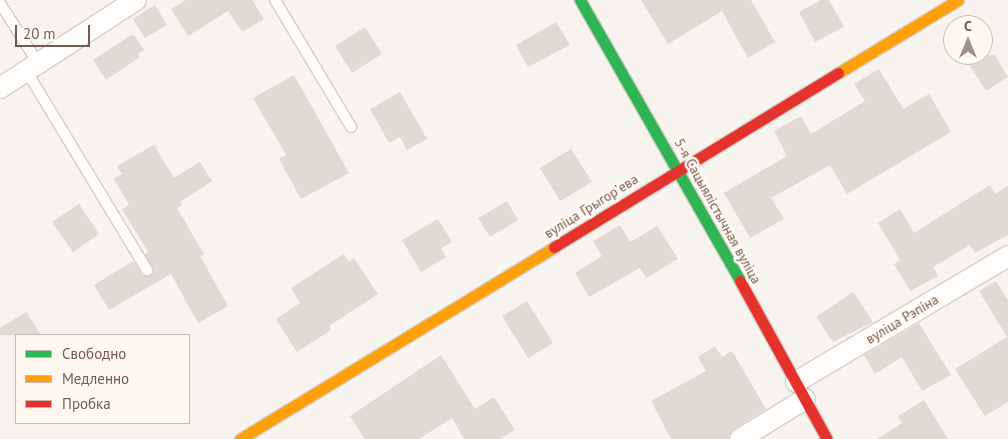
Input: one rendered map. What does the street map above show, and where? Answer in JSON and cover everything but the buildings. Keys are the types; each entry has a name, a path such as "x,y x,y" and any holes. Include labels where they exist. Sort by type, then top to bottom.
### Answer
{"street":[{"path":"0,88 136,0"},
{"name":"5-я Сацыялістычная вуліца","path":"580,0 679,170 827,439"},
{"name":"вуліца Грыгорʼева","path":"240,439 958,0"},
{"name":"вуліца Рэпіна","path":"740,439 800,390 1008,256"}],"lane":[{"path":"275,0 351,127"},
{"path":"0,3 33,68 147,270"}],"traffic: fast":[{"path":"580,0 740,281"}],"traffic: slow":[{"path":"838,73 958,0"},
{"path":"240,439 554,247"}],"traffic: jam":[{"path":"554,247 838,73"},
{"path":"740,281 827,439"}]}
